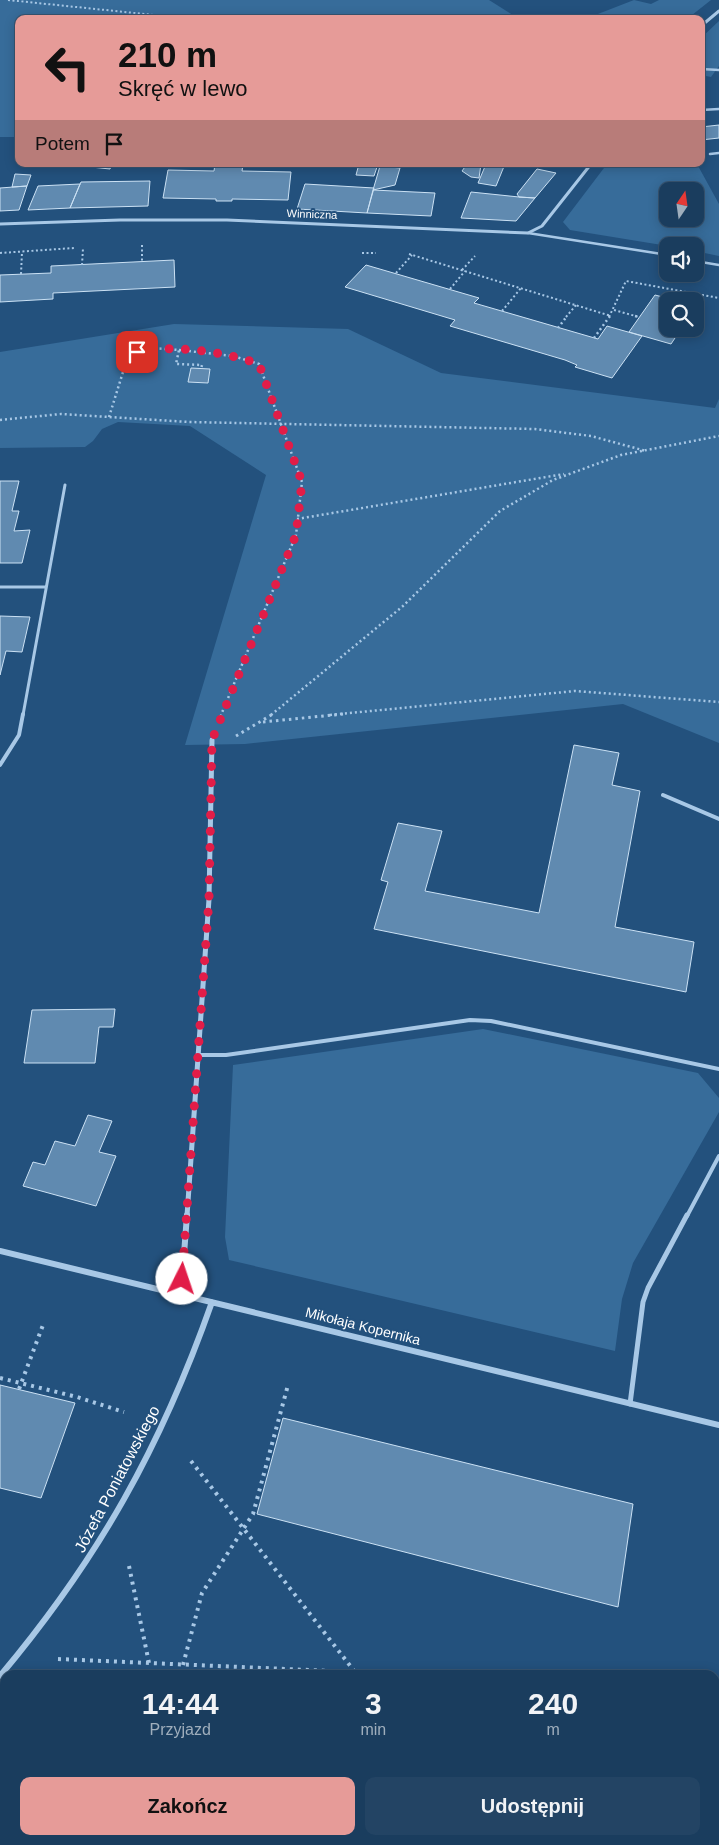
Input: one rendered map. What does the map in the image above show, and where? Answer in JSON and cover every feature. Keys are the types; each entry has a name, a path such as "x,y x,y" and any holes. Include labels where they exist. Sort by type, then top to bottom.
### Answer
{"street":[{"path":"705,23 719,11"},
{"path":"528,233 542,226 589,167"},
{"name":"Winniczna","path":"0,224 110,220 227,220 528,233"},
{"path":"181,1294 209,899 212,740"},
{"name":"Mikołaja Kopernika","path":"0,1251 719,1426"},
{"name":"Józefa Poniatowskiego","path":"5,1670 30,1642 68,1592 107,1534 193,1362 212,1302"}],"lane":[{"path":"705,70 719,70"},
{"path":"705,110 719,108"},
{"path":"710,154 719,153"},
{"path":"528,233 659,254"},
{"path":"704,262 719,265"},
{"path":"0,765 19,735 65,485"},
{"path":"0,587 45,587"},
{"path":"663,795 719,819"},
{"path":"198,1055 226,1055 470,1020 491,1021 719,1069"},
{"path":"630,1404 643,1302 648,1288 719,1156"}],"path":[{"path":"8,0 154,15"},
{"path":"142,244 142,262"},
{"path":"82,265 83,248"},
{"path":"21,274 22,252"},
{"path":"402,252 611,316"},
{"path":"396,273 412,255"},
{"path":"450,289 465,271"},
{"path":"594,338 611,316 626,281 719,298"},
{"path":"502,311 521,288"},
{"path":"558,328 576,305"},
{"path":"614,310 640,317"},
{"path":"109,417 130,356 148,349 179,350 233,356 259,364 302,482 296,535 212,740"},
{"path":"179,350 176,364 202,365 201,369"},
{"path":"0,420 61,414 281,424 571,431 610,439 646,451"},
{"path":"232,739 278,711 404,606 500,511 553,480 621,455 719,436"},
{"path":"297,518 572,473"},
{"path":"260,722 575,691 626,693 672,700 719,702"},
{"path":"19,1390 43,1325"},
{"path":"0,1378 77,1397 124,1412"},
{"path":"183,1665 202,1593 254,1514 288,1385"},
{"path":"191,1461 353,1670"},
{"path":"129,1566 149,1663"},
{"path":"58,1659 306,1670"}],"shaded area":[{"path":"0,0 489,0 513,15 15,15 15,137 0,137"},
{"path":"634,0 651,4 659,0 711,0 692,15 595,15"},
{"path":"719,21 719,66 711,77 705,76 705,34"},
{"path":"605,167 699,167 719,204 719,256 704,253 704,237 659,237 659,245 570,230 563,222"},
{"path":"174,324 348,329 441,373 715,408 719,399 719,743 623,704 245,744 185,745 266,475 190,426 118,422 102,429 93,441 85,447 0,448 0,352"},
{"path":"483,1029 698,1073 719,1098 719,1112 633,1263 622,1299 615,1351 229,1260 225,1237 233,1065"}],"building":[{"path":"719,125 719,138 705,140 705,127"},
{"path":"91,167 111,167 110,169"},
{"path":"215,167 243,167 242,171 291,172 288,200 232,199 232,201 216,201 216,199 163,198 168,170 214,171"},
{"path":"358,167 377,167 374,176 356,175"},
{"path":"380,167 400,168 395,185 373,190"},
{"path":"465,167 481,167 479,178 471,177 462,171"},
{"path":"485,167 504,167 496,186 478,183"},
{"path":"537,169 556,173 535,198 519,197 517,194"},
{"path":"15,174 31,175 27,186 12,187"},
{"path":"150,181 148,206 70,208 81,182"},
{"path":"80,184 70,208 28,210 38,186"},
{"path":"305,184 374,188 367,213 297,209"},
{"path":"27,186 19,210 0,211 0,188"},
{"path":"373,190 435,193 431,216 367,213"},
{"path":"471,192 535,198 516,221 461,218"},
{"path":"174,260 175,287 53,293 53,299 0,302 0,275 51,273 51,266"},
{"path":"366,265 479,298 474,303 598,339 607,326 642,336 612,378 575,367 577,365 565,360 450,326 455,320 345,287"},
{"path":"655,295 659,296 659,337 676,337 671,344 629,332"},
{"path":"191,368 210,369 208,383 188,382"},
{"path":"0,481 19,481 12,511 19,511 14,531 30,530 22,563 0,563"},
{"path":"0,616 30,617 22,652 6,651 0,675"},
{"path":"574,745 619,753 612,785 640,791 615,927 694,942 686,992 374,929 388,882 381,880 398,823 442,831 425,891 539,913"},
{"path":"115,1009 113,1027 99,1027 95,1063 24,1063 32,1010"},
{"path":"88,1115 112,1121 99,1152 116,1156 96,1206 23,1186 33,1162 45,1165 55,1141 75,1146"},
{"path":"0,1385 75,1403 41,1498 0,1488"},
{"path":"283,1418 633,1504 618,1607 257,1514"}],"route":[{"path":"137,352 148,349 179,350 233,356 259,364 302,482 296,535 212,740 209,899 182,1279"}]}
